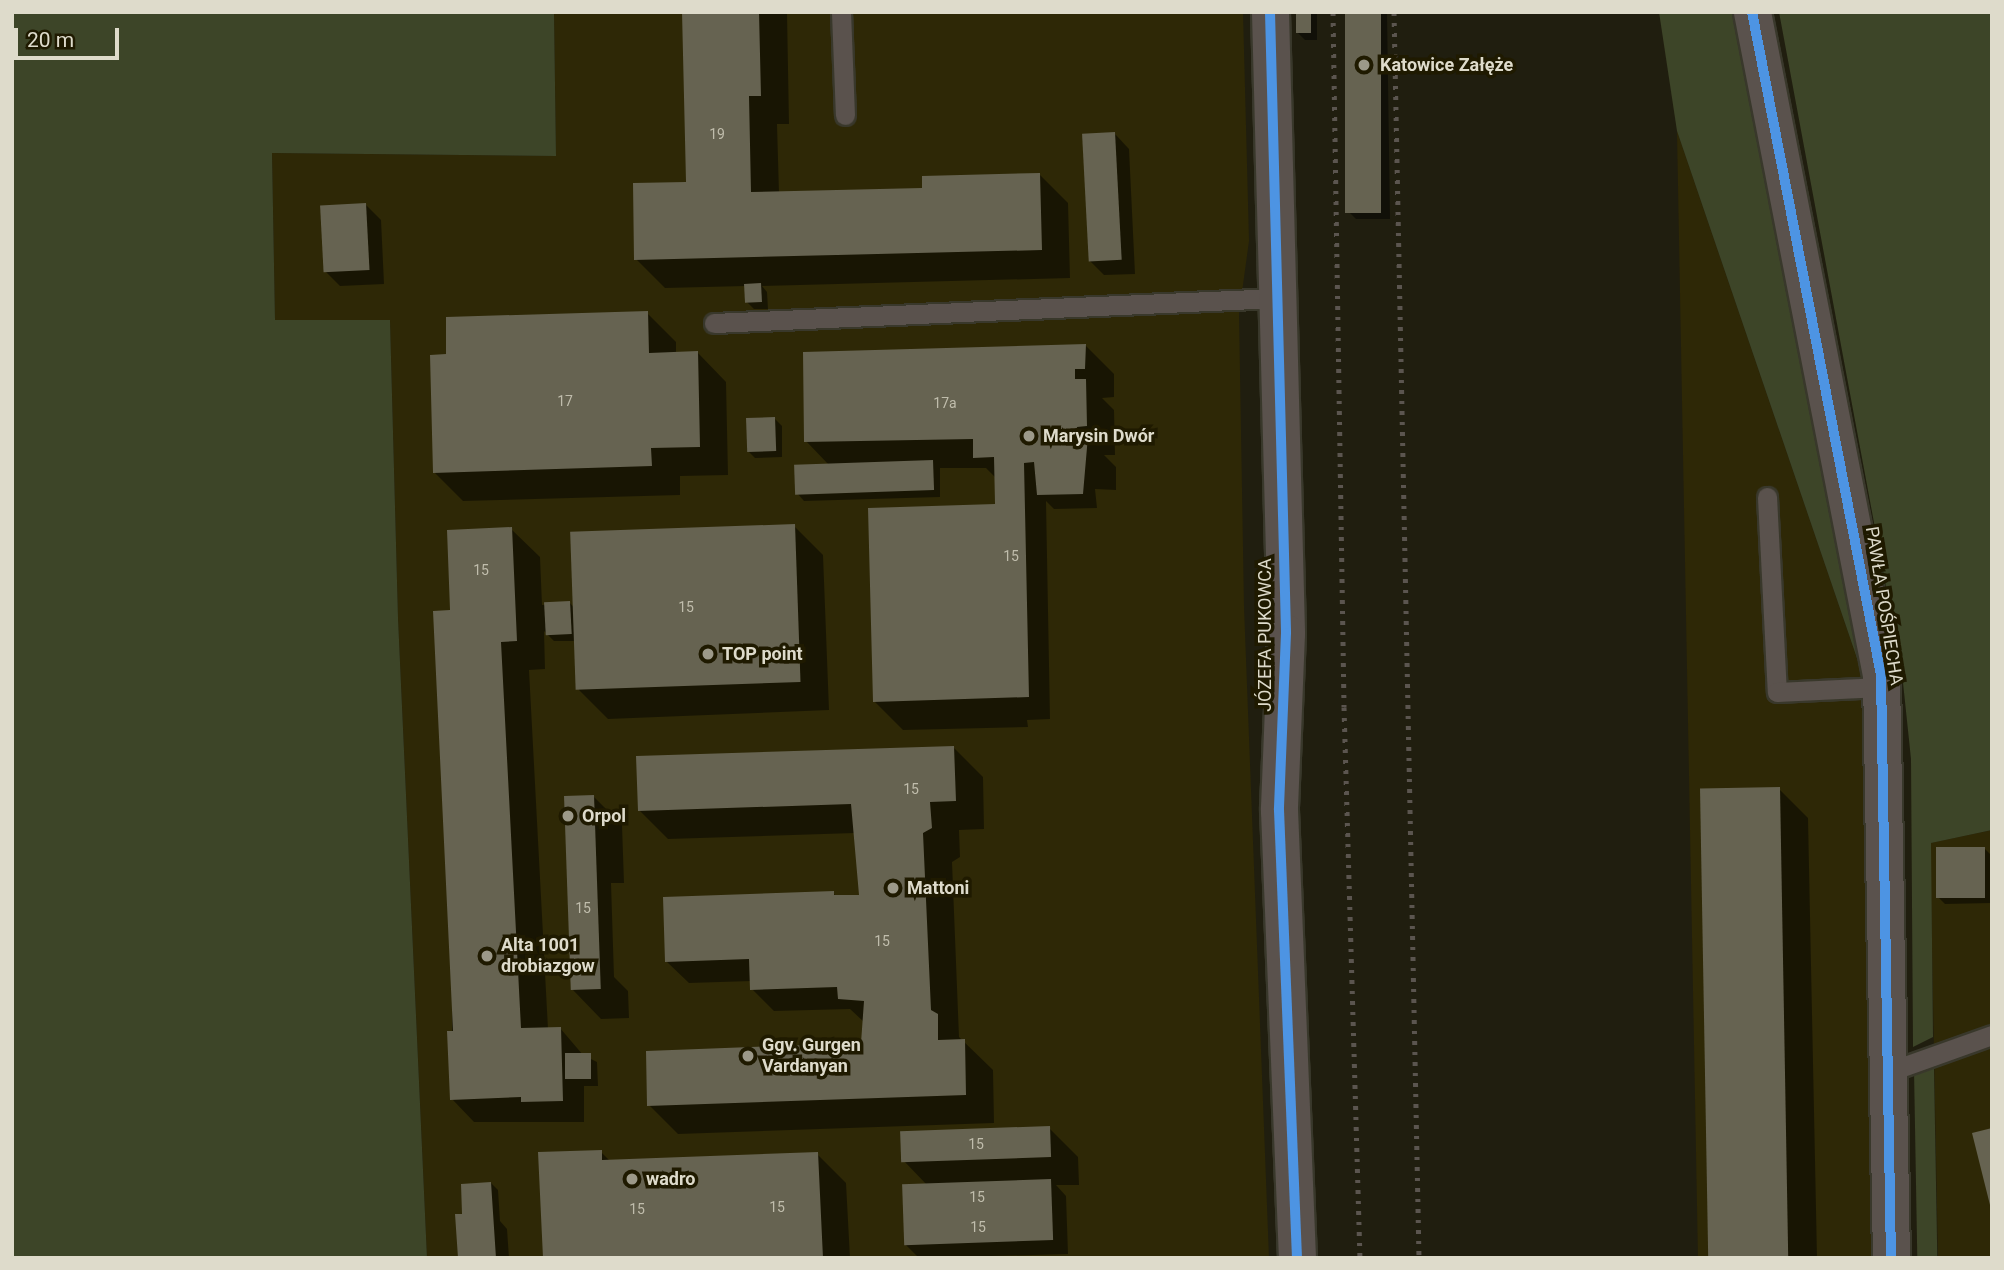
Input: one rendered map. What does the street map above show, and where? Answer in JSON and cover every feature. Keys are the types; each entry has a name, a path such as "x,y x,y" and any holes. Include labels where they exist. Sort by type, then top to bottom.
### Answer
{"street":[{"name":"JÓZEFA PUKOWCA","path":"1270,12 1286,633 1279,810 1297,1258"},
{"name":"PAWŁA POŚPIECHA","path":"1752,12 1881,687 1891,1258"}],"lane":[{"path":"841,12 845,115"},
{"path":"714,323 1277,298"},
{"path":"1767,497 1777,692 1881,687"},
{"path":"1888,1072 1992,1035"}],"shaded area":[{"path":"554,12 1243,12 1249,241 1239,314 1244,607 1269,1258 427,1258 398,618 390,320 275,320 272,153 556,156"},
{"path":"1677,131 1861,670 1875,1258 1698,1258"},
{"path":"1992,830 1992,1258 1938,1258 1930,843"}],"green space":[{"path":"12,12 554,12 556,156 272,153 275,320 390,320 398,618 427,1258 12,1258"},
{"path":"1659,12 1739,12 1861,670 1677,131"},
{"path":"1779,12 1992,12 1992,830 1931,843 1933,1037 1913,1047 1911,759 1902,673"},
{"path":"1914,1069 1934,1069 1937,1258 1917,1258"}],"building":[{"path":"682,12 759,12 761,96 749,96 751,192 922,188 922,176 1040,173 1042,250 634,260 633,183 686,182"},
{"path":"1296,12 1311,12 1311,33 1296,33"},
{"path":"1345,12 1381,12 1381,213 1345,213"},
{"path":"1115,132 1122,260 1089,262 1082,134"},
{"path":"366,203 370,270 324,272 320,205"},
{"path":"761,283 762,302 745,303 744,284"},
{"path":"648,311 649,353 698,351 700,447 651,448 652,466 433,473 430,355 446,354 446,317"},
{"path":"1086,344 1085,369 1075,369 1075,379 1086,379 1087,426 1077,427 1078,436 1088,436 1083,494 1037,495 1034,462 1024,463 1029,697 873,702 868,508 995,504 994,457 973,458 973,439 804,442 803,352"},
{"path":"775,417 776,451 747,452 746,418"},
{"path":"933,460 934,490 795,495 794,465"},
{"path":"795,524 801,682 576,690 570,532"},
{"path":"512,527 517,641 501,642 521,1028 561,1027 563,1101 521,1102 521,1097 450,1100 447,1031 453,1031 433,611 450,610 447,530"},
{"path":"570,601 572,634 546,635 544,602"},
{"path":"954,746 956,801 930,802 932,828 923,833 931,1010 938,1014 938,1040 965,1039 966,1095 647,1106 646,1051 861,1043 864,1001 838,999 837,987 750,990 749,959 665,962 663,897 834,891 834,895 859,895 851,804 638,811 636,756"},
{"path":"1780,787 1788,1258 1708,1258 1700,788"},
{"path":"594,795 601,989 571,990 564,796"},
{"path":"1936,847 1985,847 1985,898 1936,898"},
{"path":"565,1053 591,1053 591,1079 565,1079"},
{"path":"1050,1126 1051,1157 901,1162 900,1131"},
{"path":"1992,1128 1992,1208 1991,1209 1972,1133"},
{"path":"602,1150 602,1160 818,1152 823,1258 543,1258 538,1152"},
{"path":"1051,1179 1053,1240 904,1245 902,1184"},
{"path":"491,1182 496,1258 458,1258 455,1214 462,1214 461,1184"}],"railway":[{"path":"1333,12 1344,707 1360,1258"},
{"path":"1394,12 1419,1258"}],"cycle path":[{"path":"1270,12 1286,633 1279,810 1297,1258"},
{"path":"1752,12 1881,675 1891,1258"}],"place":[{"name":"Katowice Załęże","path":"1364,65"},
{"name":"Marysin Dwór","path":"1029,436"},
{"name":"TOP point","path":"708,654"},
{"name":"Orpol","path":"568,816"},
{"name":"Mattoni","path":"893,888"},
{"name":"Alta 1001 drobiazgow","path":"487,956"},
{"name":"Ggv. Gurgen Vardanyan","path":"748,1056"},
{"name":"wadro","path":"632,1179"}]}
